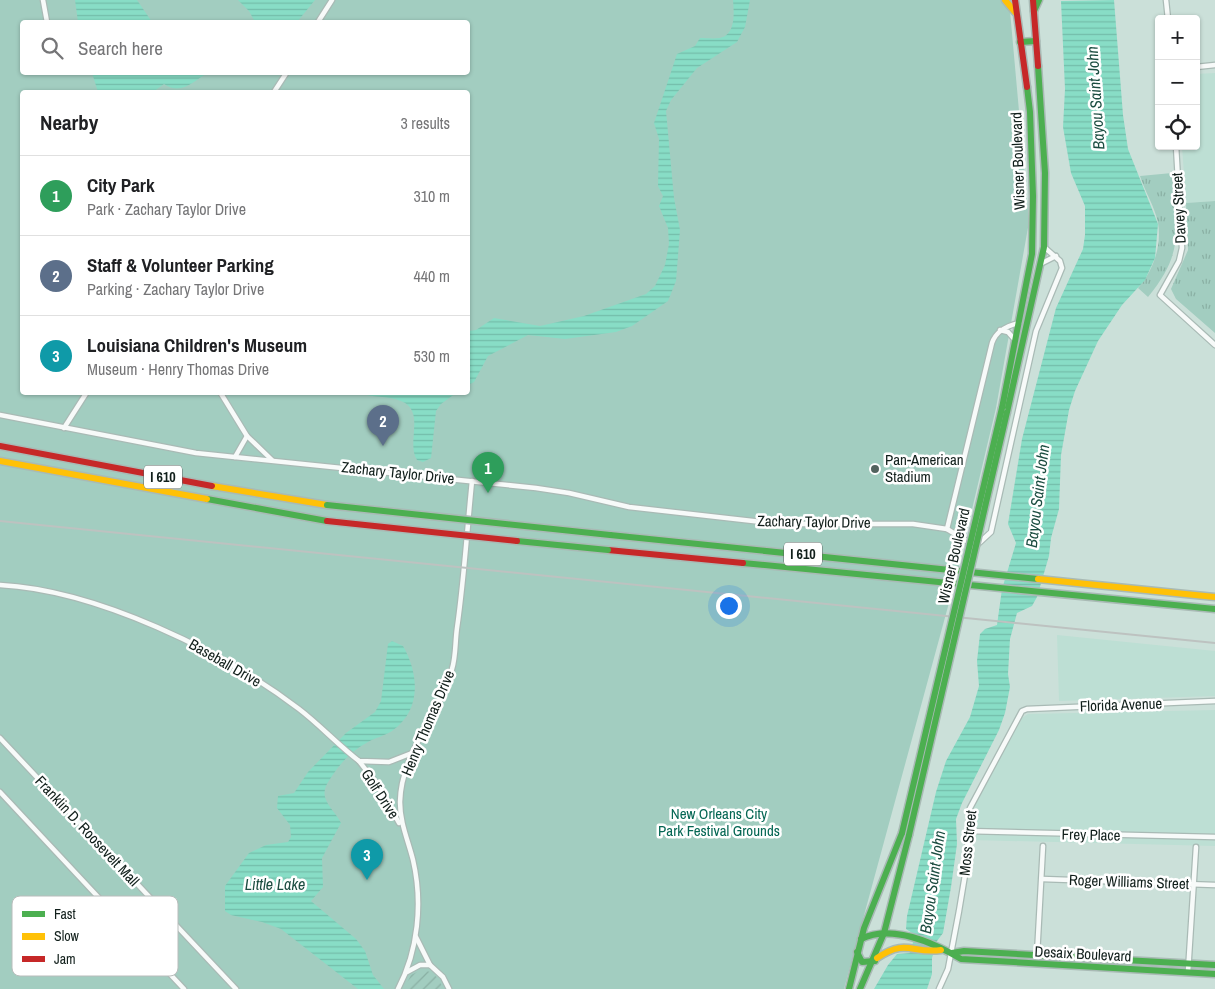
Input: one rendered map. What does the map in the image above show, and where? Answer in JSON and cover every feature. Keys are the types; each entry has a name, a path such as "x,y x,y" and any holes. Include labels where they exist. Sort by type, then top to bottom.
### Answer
{"main road":[{"path":"1004,0 1016,13"},
{"name":"Wisner Boulevard","path":"860,989 875,960 885,934 910,835 1004,410 1015,340 1032,254 1033,196 1030,112 1015,0"},
{"name":"Wisner Boulevard","path":"849,989 857,952 902,833 1004,410 1042,263 1045,196 1042,114 1033,0"},
{"path":"1034,12 1039,0"},
{"path":"1020,42 1036,41"},
{"path":"1033,196 1045,196"},
{"name":"I 610","path":"0,446 188,482 328,505 1215,597"},
{"name":"I 610","path":"0,461 327,521 1044,594 1215,609"},
{"name":"Desaix Boulevard","path":"862,939 878,933 885,934 913,944 952,953 961,959 1215,974"},
{"name":"Desaix Boulevard","path":"875,960 888,949 899,945 913,944"},
{"name":"Desaix Boulevard","path":"952,953 964,951 1215,965"},
{"path":"857,952 862,962 868,963 875,960"},
{"path":"1037,964 1038,955"}],"street":[{"path":"43,0 47,20"},
{"path":"319,20 332,0"},
{"path":"1166,0 1168,15"},
{"path":"1200,67 1215,65"},
{"path":"275,90 285,75"},
{"name":"Davey Street","path":"1176,150 1182,248 1179,261 1160,295 1215,345"},
{"path":"1042,263 1056,256 1044,247"},
{"name":"Zachary Taylor Drive","path":"0,415 196,453 472,481 569,493 629,507 779,524 881,523 947,528 970,543 978,544 991,532 1036,331 1062,268 1056,256"},
{"path":"947,528 994,335 1000,330 1019,323"},
{"path":"1000,330 1008,332 1015,340"},
{"path":"64,428 85,395"},
{"path":"222,395 247,436 272,460"},
{"path":"236,457 247,436"},
{"name":"Henry Thomas Drive","path":"398,989 407,972 416,937 418,904 413,860 401,827 401,787 412,754 440,702 452,668 472,481"},
{"name":"Baseball Drive","path":"0,585 55,594 105,608 138,619 195,644 266,686 329,734 359,762"},
{"name":"Florida Avenue","path":"1027,709 1215,701"},
{"name":"Moss Street","path":"938,989 944,979 952,953 966,869 967,831 973,800 1018,715 1027,709"},
{"name":"Franklin D. Roosevelt Mall","path":"0,738 149,896"},
{"path":"359,762 389,762 412,754"},
{"name":"Golf Drive","path":"359,762 379,788 401,827"},
{"path":"0,792 97,896"},
{"name":"Frey Place","path":"967,831 1215,838"},
{"path":"1038,955 1043,846"},
{"path":"1188,972 1196,847"},
{"name":"Roger Williams Street","path":"1042,879 1215,885"},
{"name":"Franklin D. Roosevelt Mall","path":"178,927 236,989"},
{"path":"416,937 430,965 443,977 449,989"},
{"path":"407,972 420,965 430,965"},
{"path":"172,976 184,989"}],"shaded area":[{"path":"1215,73 1215,201 1186,203 1182,150 1200,150 1200,74"},
{"path":"1057,635 1215,651 1215,696 1059,701"},
{"path":"1215,710 1215,846 971,840 971,818 975,804 1022,718 1028,714"}],"green space":[{"name":"New Orleans City Park Festival Grounds","path":"0,0 1009,0 1029,222 996,408 956,577 844,989 0,989"},
{"path":"1172,173 1176,238 1168,266 1148,297 1138,288 1148,274 1155,258 1159,232 1155,211 1140,176"},
{"path":"1215,201 1215,333 1176,299 1171,289 1188,250 1186,203"},
{"path":"421,970 435,976 443,989 404,989 411,975"}],"water":[{"path":"75,0 137,0 151,20 78,20"},
{"path":"238,0 315,0 299,20 254,20 249,11"},
{"path":"733,0 750,0 745,27 737,42 697,68 671,100 666,111 674,198 680,230 676,281 668,301 632,326 616,332 565,339 528,335 488,356 474,382 470,384 470,331 476,330 494,318 540,326 584,316 646,294 655,286 665,265 669,244 668,228 659,206 663,196 658,186 659,139 654,123 677,54 695,46 700,38 720,38 725,36 731,28 734,11"},
{"name":"Bayou Saint John","path":"1114,0 1123,115 1128,149 1158,224 1155,258 1145,280 1122,305 1098,341 1075,391 1069,410 1061,455 1059,509 1051,538 1049,556 1037,597 1032,606 1017,613 1010,639 1008,674 1010,687 1005,713 999,730 962,803 956,819 957,844 951,887 943,933 937,941 932,958 932,974 927,989 874,989 897,954 910,953 915,935 906,929 907,916 936,792 946,761 970,717 979,686 977,661 980,634 985,629 997,625 1002,589 1016,543 1008,524 1022,439 1056,308 1083,249 1085,206 1071,173 1063,127 1065,89 1061,1"},
{"path":"93,75 205,75 188,86 177,89 164,84 156,90 97,90"},
{"path":"366,395 453,395 441,404 436,411 431,458 423,462 417,460 413,445 414,419 408,406 396,399"},
{"name":"Little Lake","path":"392,641 403,646 412,668 415,691 413,702 409,713 402,722 392,731 368,742 352,753 339,766 328,783 325,797 341,823 322,858 323,887 311,901 356,939 365,951 373,975 384,989 358,989 281,929 262,922 231,915 225,911 225,886 249,853 266,845 288,842 291,837 290,825 277,808 278,796 294,793 308,772 346,733 375,712 381,701 388,644"}],"railway":[{"path":"0,521 1215,643"}],"traffic: fast":[{"path":"1034,11 1039,0"},
{"path":"1020,42 1036,41"},
{"path":"1007,412 1044,247 1045,173 1038,66"},
{"path":"1002,408 1032,254 1033,196 1030,112 1027,87"},
{"path":"902,833 1002,408"},
{"path":"909,835 1007,412"},
{"path":"207,499 327,521"},
{"path":"327,505 610,535"},
{"path":"610,535 1038,579"},
{"path":"517,541 608,550"},
{"path":"743,563 1215,609"},
{"path":"849,989 864,928 902,833"},
{"path":"860,989 884,933 909,835"},
{"path":"861,939 873,935 886,934 913,937 961,959 1215,974"},
{"path":"952,953 964,951 1215,965"},
{"path":"857,952 862,962 875,961"}],"traffic: slow":[{"path":"1005,0 1015,12"},
{"path":"0,461 207,499"},
{"path":"212,486 327,505"},
{"path":"1038,579 1215,597"},
{"path":"877,958 895,949 941,950"}],"traffic: jam":[{"path":"1015,0 1027,87"},
{"path":"1033,0 1038,66"},
{"path":"0,446 212,486"},
{"path":"327,521 517,541"},
{"path":"608,550 743,563"}],"place":[{"name":"Staff & Volunteer Parking","path":"383,446"},
{"name":"Pan-American Stadium","path":"875,469"},
{"name":"City Park","path":"488,493"},
{"name":"Louisiana Children's Museum","path":"367,880"}]}
